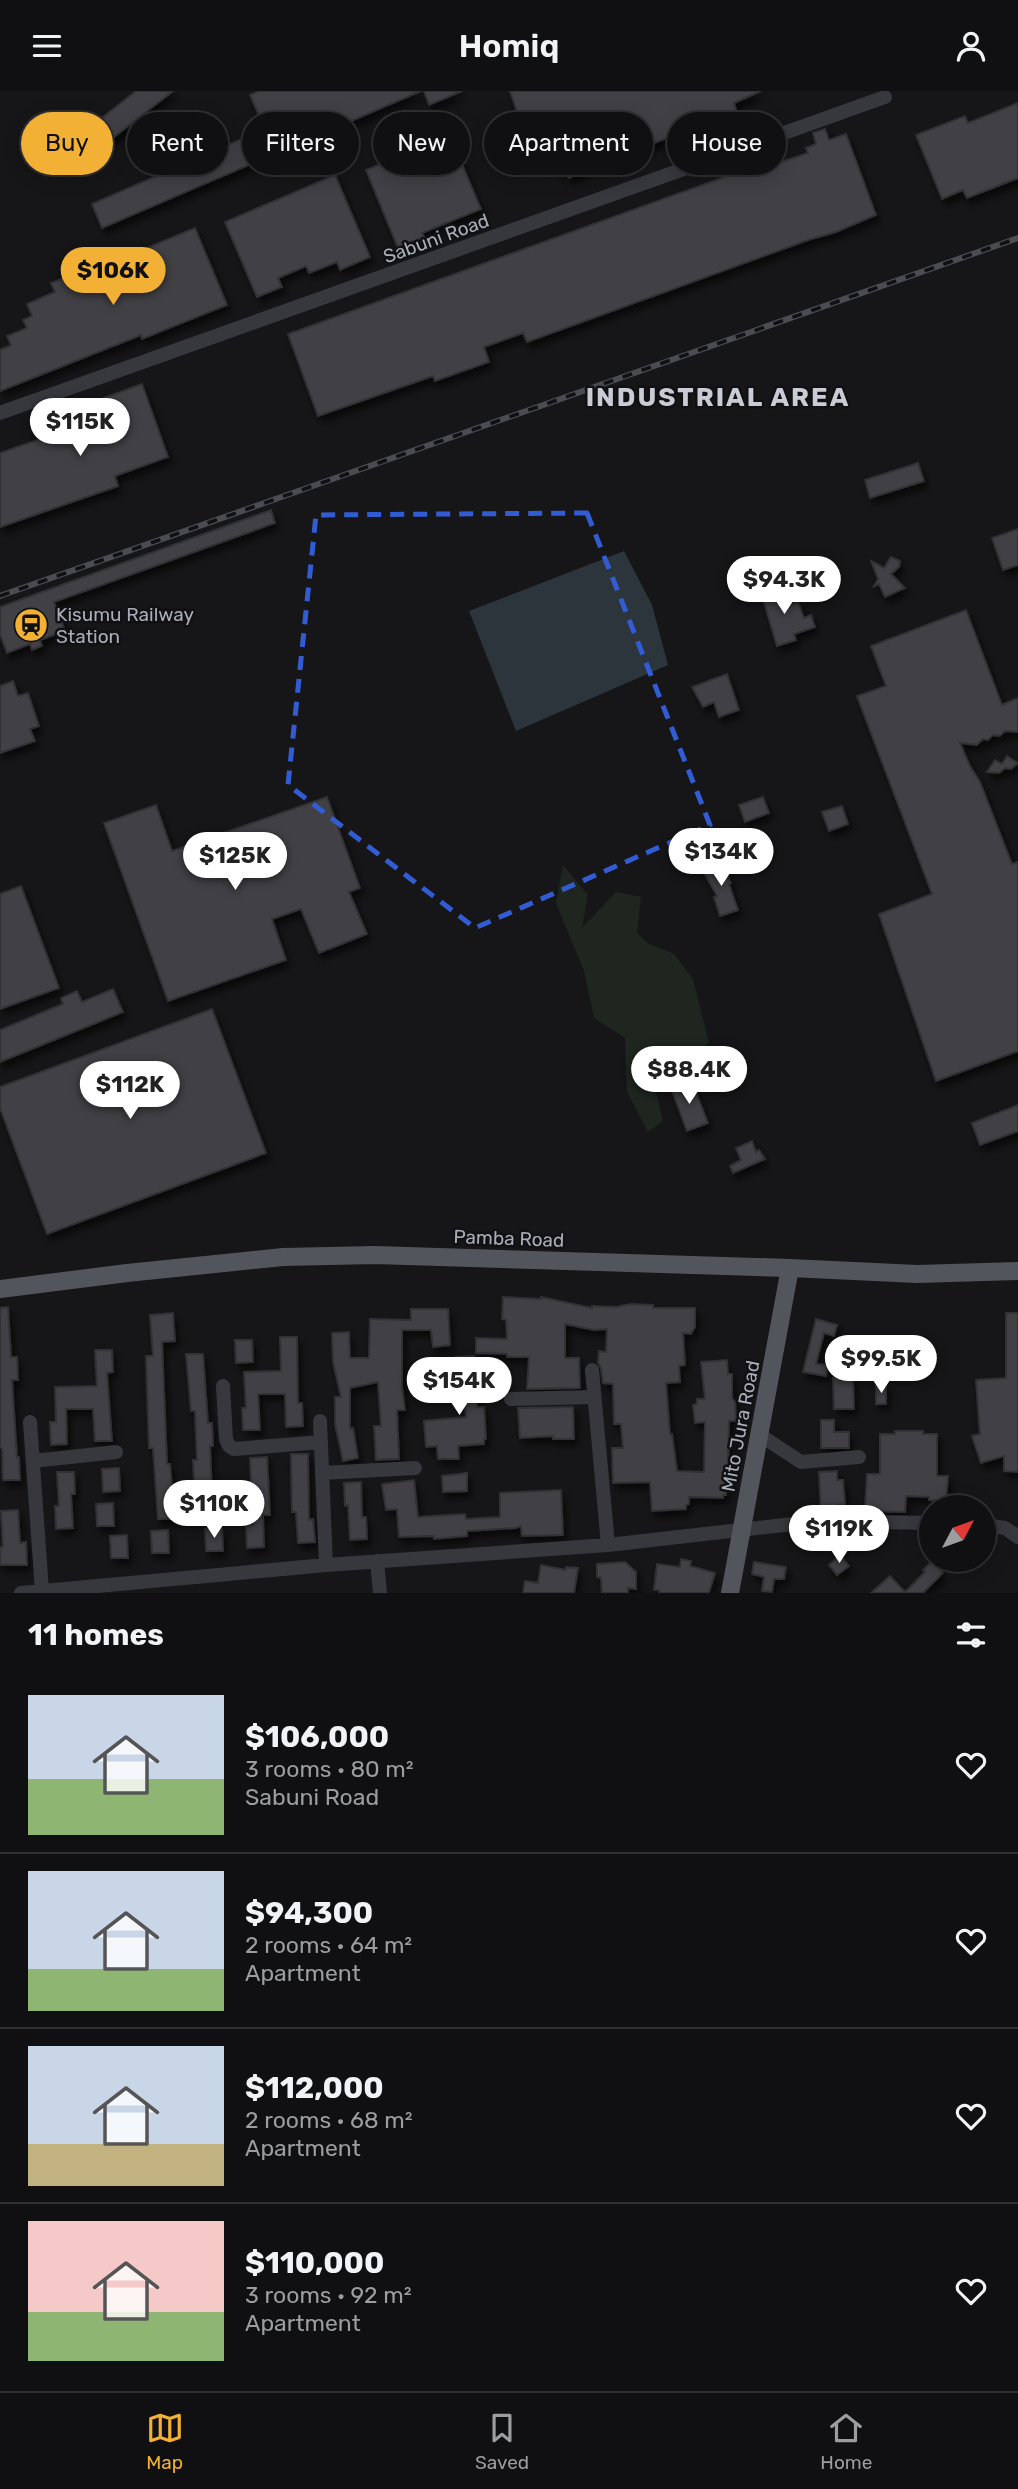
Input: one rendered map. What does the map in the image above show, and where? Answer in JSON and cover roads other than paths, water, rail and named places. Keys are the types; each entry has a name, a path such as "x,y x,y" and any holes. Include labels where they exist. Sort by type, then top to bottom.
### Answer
{"main road":[{"name":"Pamba Road","path":"0,1289 283,1257 375,1255 916,1274 1018,1272"},
{"name":"Mito Jura Road","path":"730,1593 790,1268"}],"street":[{"name":"Sabuni Road","path":"0,413 885,97"},
{"path":"592,1370 608,1545"},
{"path":"223,1386 226,1439 234,1449 321,1442"},
{"path":"511,1399 594,1397"},
{"path":"320,1421 326,1566"},
{"path":"30,1422 42,1591"},
{"path":"761,1435 801,1462 859,1457"},
{"path":"33,1461 116,1453"},
{"path":"322,1473 415,1468"},
{"path":"21,1593 608,1545 819,1521 919,1523"},
{"path":"996,1527 1005,1528 1018,1537"},
{"path":"377,1562 380,1593"}],"railway":[{"path":"0,596 1018,238"}],"place":[{"name":"Kisumu Railway Station","path":"31,625"}],"district":[{"name":"INDUSTRIAL AREA","path":"718,397"}]}
